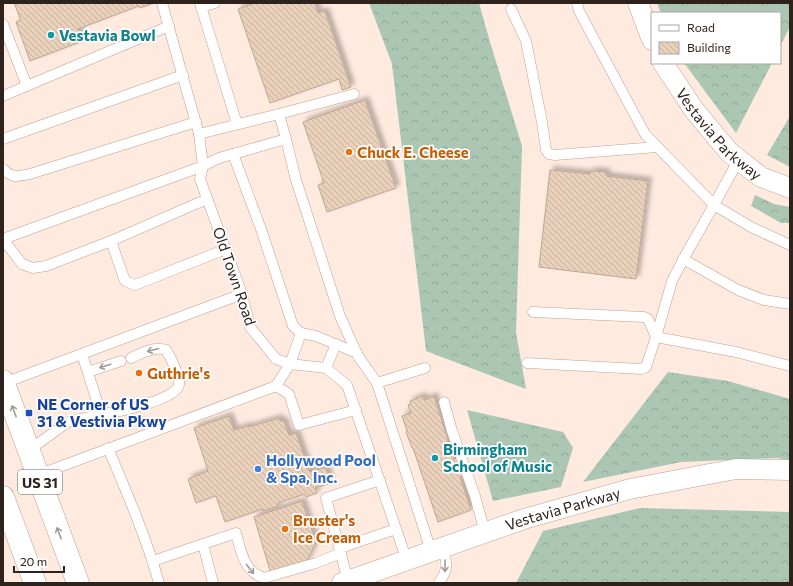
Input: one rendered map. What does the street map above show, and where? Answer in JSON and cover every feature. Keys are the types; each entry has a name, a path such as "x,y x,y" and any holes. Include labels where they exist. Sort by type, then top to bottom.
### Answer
{"main road":[{"name":"US 31","path":"3,382 78,583"},
{"name":"US 31","path":"3,497 35,583"}],"street":[{"path":"638,3 651,37"},
{"name":"Vestavia Parkway","path":"664,64 694,110 729,152 761,176 790,188"},
{"name":"Vestavia Parkway","path":"345,582 524,519 630,488 736,469 790,470"}],"lane":[{"name":"Old Town Road","path":"162,3 199,134 203,166 200,179 242,294 250,326 276,359 290,364 326,368"},
{"path":"216,3 201,5 237,124"},
{"path":"577,3 579,11 645,134 714,205 751,228 790,245"},
{"path":"511,9 526,42 546,150 549,154 555,155 657,147"},
{"path":"3,24 27,86"},
{"path":"3,96 169,26"},
{"path":"3,139 183,75"},
{"path":"199,134 354,94"},
{"path":"279,114 296,180 340,316 357,353 377,383 437,549 447,565 445,574 439,583"},
{"path":"3,169 8,174 15,177 30,174 196,122"},
{"path":"207,199 111,241 46,266 33,268 22,264 3,239 203,166 219,158 286,139"},
{"path":"233,154 261,230 293,326 301,333 316,336 357,353"},
{"path":"526,363 641,369 646,367 672,281 739,159"},
{"path":"111,241 125,281 135,285 226,249"},
{"path":"683,259 738,290 764,300 790,304"},
{"path":"3,382 242,294"},
{"path":"533,312 644,317 648,319 656,337"},
{"path":"38,475 276,386 290,364 301,333"},
{"path":"656,337 736,352 790,366"},
{"path":"336,344 326,368 347,385 407,561"},
{"path":"29,450 68,422 129,409 169,395 176,391 179,385 177,375 166,350 161,348 88,372"},
{"path":"82,354 101,414"},
{"path":"377,383 425,368"},
{"path":"276,386 289,394 299,425 356,410"},
{"path":"444,402 452,431 475,496 485,533"},
{"path":"108,448 134,509 153,561 159,583"},
{"path":"345,582 340,550 326,498 380,480"},
{"path":"153,561 236,533 247,566 256,576 264,578 316,563 340,550 396,529"},
{"path":"203,544 213,583"}],"green space":[{"path":"369,3 479,3 522,146 516,332 526,389 426,351 392,64"},
{"path":"657,3 790,3 790,27 781,44 781,12 661,12"},
{"path":"685,64 771,64 736,133"},
{"path":"790,116 790,167 767,155"},
{"path":"755,195 774,204 790,207 790,223 781,223 751,206"},
{"path":"668,372 728,381 790,399 790,460 777,458 681,462 583,482"},
{"path":"467,410 563,432 573,448 561,487 493,501"},
{"path":"640,508 790,512 790,583 516,583 543,531"}],"building":[{"name":"Vestavia Bowl","path":"14,3 151,4 140,8 139,6 78,29 83,41 30,61 16,22 21,20"},
{"path":"255,3 315,3 318,13 325,11 351,87 342,90 339,79 270,103 238,9"},
{"name":"Chuck E. Cheese","path":"365,100 396,188 327,212 318,185 324,183 303,122"},
{"path":"550,170 590,174 591,171 606,172 606,176 648,181 636,279 539,267"},
{"name":"Birmingham School of Music","path":"423,396 425,400 434,396 454,459 458,458 464,476 460,477 471,510 438,522 413,448 406,432 407,431 402,416 411,413 408,405 411,404 410,401"},
{"name":"Hollywood Pool & Spa, Inc.","path":"229,416 234,430 279,418 280,421 284,421 289,435 296,433 310,472 326,467 331,483 315,488 317,493 306,497 305,494 278,503 278,506 263,511 263,509 225,522 216,496 196,503 188,479 208,471 194,428"},
{"name":"Bruster's Ice Cream","path":"302,501 316,542 307,561 271,574 254,517"}],"place":[{"name":"Vestavia Bowl","path":"51,35"},
{"name":"Chuck E. Cheese","path":"349,152"},
{"name":"Guthrie's","path":"139,373"},
{"name":"NE Corner of US 31 & Vestivia Pkwy","path":"29,413"},
{"name":"Birmingham School of Music","path":"435,458"},
{"name":"Hollywood Pool & Spa, Inc.","path":"258,469"},
{"name":"Bruster's Ice Cream","path":"285,529"}]}
